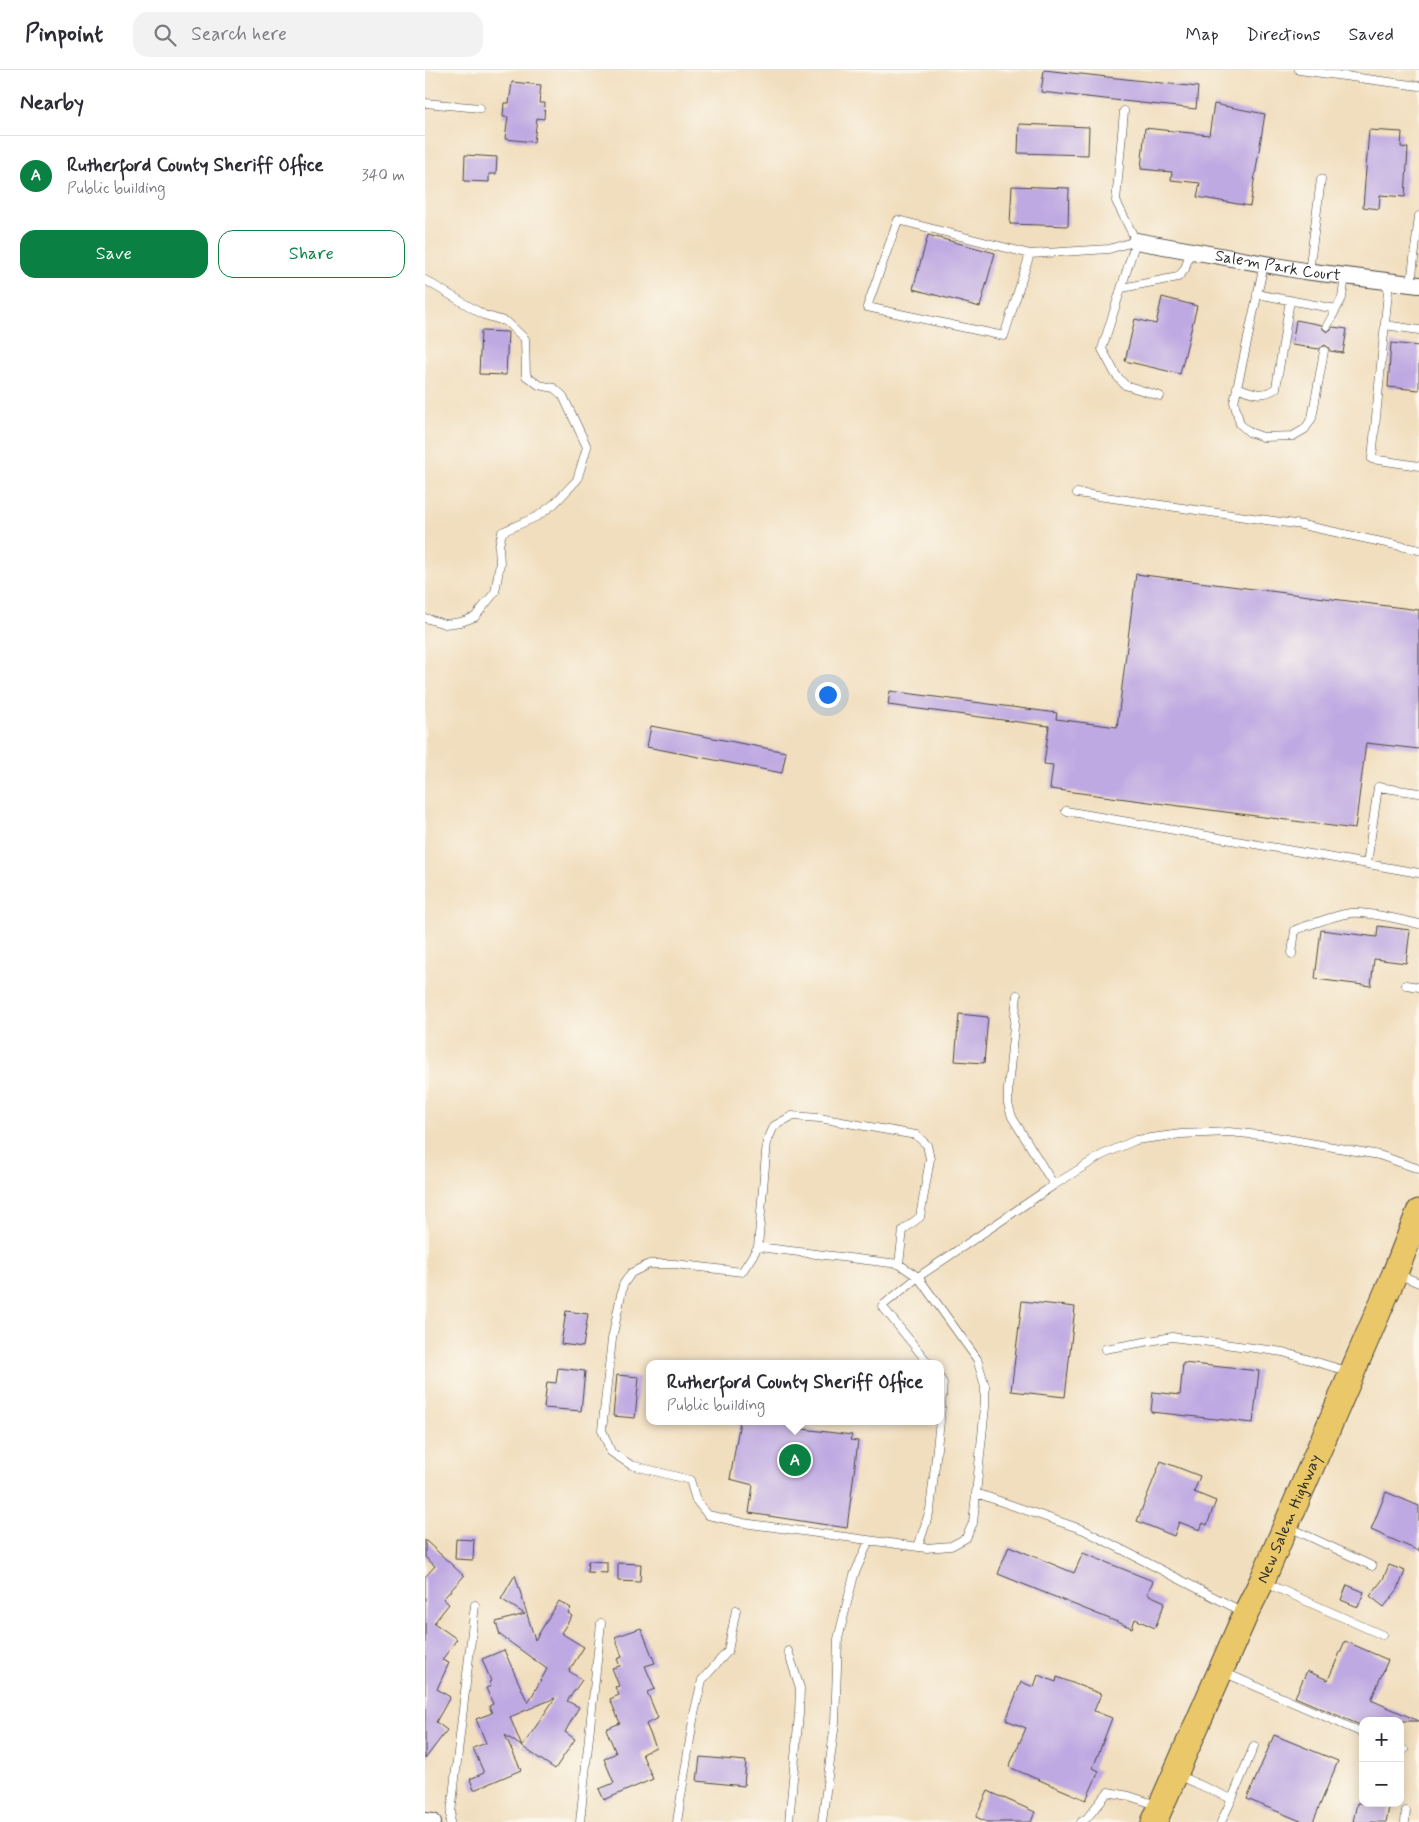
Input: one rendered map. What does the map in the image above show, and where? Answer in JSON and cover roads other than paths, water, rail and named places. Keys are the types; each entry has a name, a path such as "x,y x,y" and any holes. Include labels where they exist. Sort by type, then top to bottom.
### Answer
{"main road":[{"name":"New Salem Highway","path":"1158,1814 1262,1581 1395,1273 1419,1212"}],"street":[{"name":"Salem Park Court","path":"1136,241 1309,272 1415,284"},
{"path":"425,1821 433,1822"}],"lane":[{"path":"1299,70 1346,73 1419,86"},
{"path":"425,103 479,108"},
{"path":"1124,111 1117,201 1136,241 1102,349 1116,375 1125,385 1159,396"},
{"path":"1309,272 1321,179"},
{"path":"1415,284 1419,216"},
{"path":"1030,254 1004,336 867,308 898,220 1030,254 1109,249 1136,241"},
{"path":"1122,288 1178,277 1185,269 1189,250"},
{"path":"1264,264 1234,402 1240,424 1249,432 1263,437 1293,436 1305,428 1312,418 1324,351"},
{"path":"1327,326 1342,298 1345,276"},
{"path":"425,280 484,316 507,322 525,338 526,376 539,385 555,388 563,396 587,447 577,480 554,504 538,516 502,532 499,546 500,564 495,592 475,617 461,622 445,624 425,618"},
{"path":"1389,281 1372,459 1419,466"},
{"path":"1257,294 1336,309"},
{"path":"1237,387 1261,395 1269,393 1276,388 1290,300"},
{"path":"1385,326 1419,330"},
{"path":"1077,493 1302,525 1419,550"},
{"path":"1367,864 1378,787 1419,793"},
{"path":"1066,811 1419,874"},
{"path":"1292,954 1295,930 1352,913 1419,924"},
{"path":"1406,985 1419,987"},
{"path":"1017,995 1007,1089 1008,1104 1012,1117 1055,1185"},
{"path":"758,1246 899,1264 918,1277 977,1359 985,1386 985,1407 973,1523 966,1538 951,1546 918,1546 869,1541 743,1523 708,1515 697,1500 690,1480 631,1465 611,1452 602,1430 612,1339 623,1285 631,1273 649,1264 675,1264 742,1272 758,1246 767,1142 775,1126 792,1116 819,1118 916,1134 927,1144 930,1159 919,1217 903,1230 899,1264"},
{"path":"926,1360 882,1306 918,1277 1055,1185 1102,1155 1136,1140 1181,1134 1229,1132 1270,1136 1379,1155 1419,1169"},
{"path":"1395,1273 1419,1283"},
{"path":"1105,1348 1172,1336 1283,1352 1352,1373"},
{"path":"918,1546 929,1510 939,1425"},
{"path":"976,1493 1084,1530 1246,1614"},
{"path":"1285,1525 1372,1566"},
{"path":"822,1822 835,1724 838,1638 855,1575 869,1541"},
{"path":"1262,1581 1382,1634"},
{"path":"450,1822 475,1606"},
{"path":"677,1822 694,1714 702,1680 728,1651 737,1610"},
{"path":"580,1822 601,1623"},
{"path":"788,1651 799,1688 799,1714 789,1822"},
{"path":"1222,1671 1359,1730"},
{"path":"1221,1822 1254,1746"},
{"path":"1175,1774 1232,1799"},
{"path":"1081,1822 1087,1818 1108,1792 1129,1796 1158,1814"},
{"path":"1405,1822 1407,1812"}],"place":[{"name":"Rutherford County Sheriff Office","path":"795,1460"}]}
